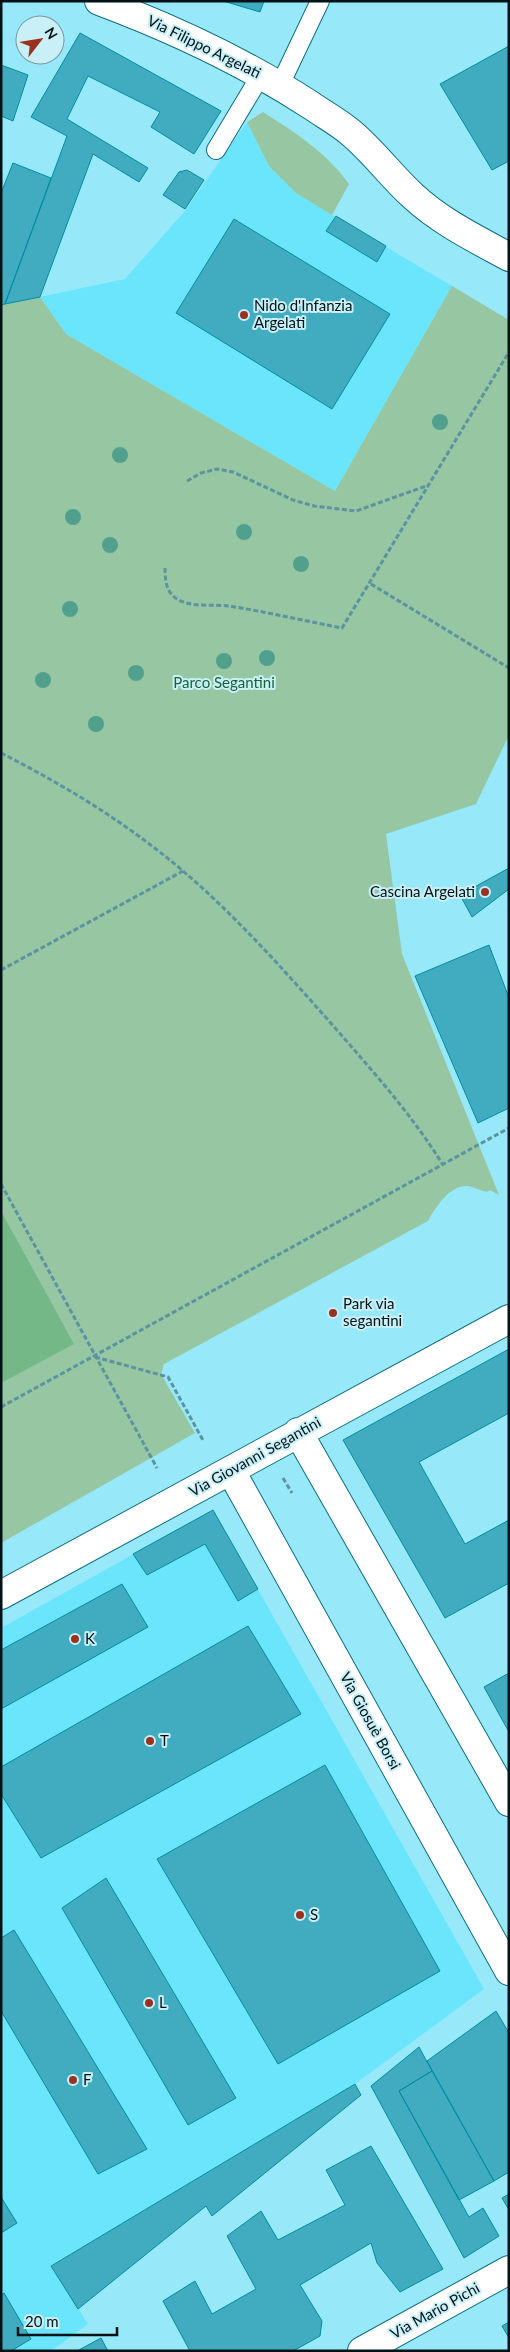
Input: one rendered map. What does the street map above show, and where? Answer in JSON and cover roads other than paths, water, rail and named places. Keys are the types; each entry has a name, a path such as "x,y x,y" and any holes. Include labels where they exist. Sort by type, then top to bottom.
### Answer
{"street":[{"name":"Via Filippo Argelati","path":"99,1 145,18 270,80 349,131 373,153 396,180 443,220 509,257"},
{"name":"Via Giovanni Segantini","path":"1,1595 509,1319"},
{"path":"298,1432 509,1802"},
{"name":"Via Giosuè Borsi","path":"231,1471 509,1972"},
{"name":"Via Mario Pichi","path":"362,2351 509,2270"}],"lane":[{"path":"216,150 270,80 320,1"}],"place":[{"name":"Nido d'Infanzia Argelati","path":"244,315"},
{"name":"Cascina Argelati","path":"485,892"},
{"name":"Park via segantini","path":"333,1313"},
{"name":"K","path":"75,1639"},
{"name":"T","path":"150,1741"},
{"name":"S","path":"300,1915"},
{"name":"L","path":"149,2003"},
{"name":"F","path":"73,2080"}],"park label":[{"name":"Parco Segantini","path":"224,683"}]}
